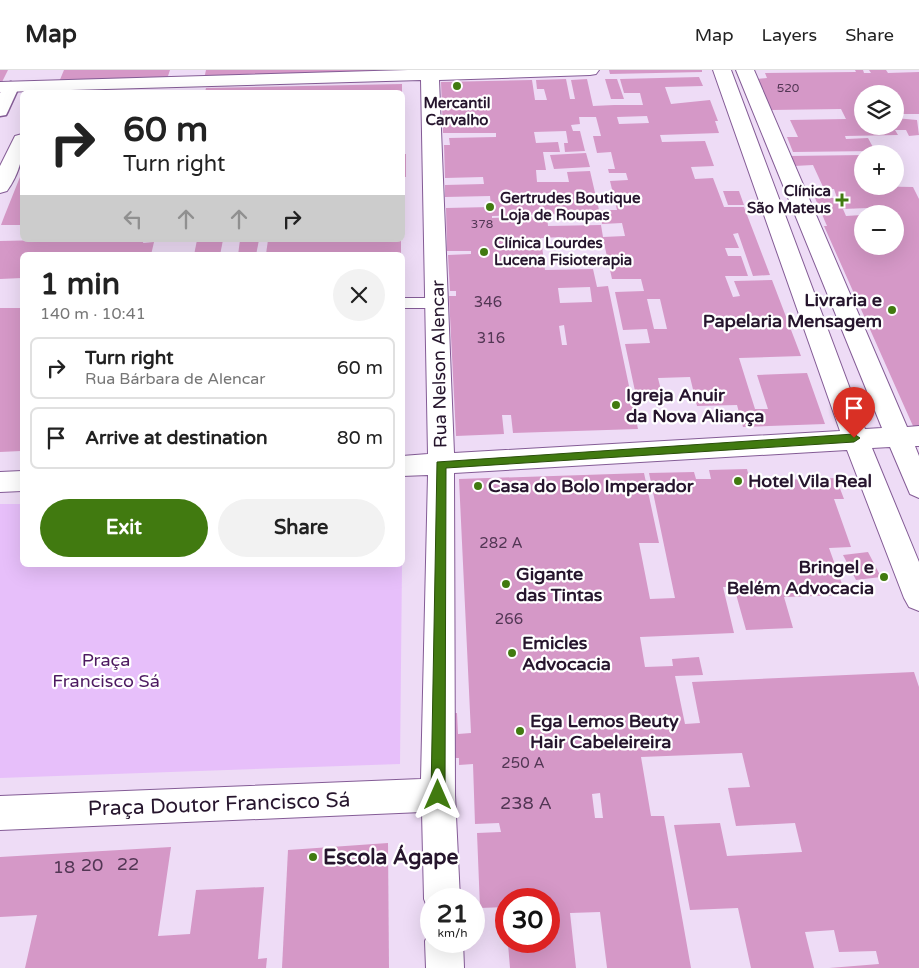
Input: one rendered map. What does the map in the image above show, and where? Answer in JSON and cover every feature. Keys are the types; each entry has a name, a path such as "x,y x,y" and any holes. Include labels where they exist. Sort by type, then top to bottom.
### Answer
{"street":[{"path":"0,111 6,87 49,83 590,70"},
{"path":"722,70 854,438 919,598"},
{"path":"745,70 909,437 919,487"},
{"name":"Rua Nelson Alencar","path":"430,73 441,464 438,795 442,888"},
{"path":"0,187 20,144"},
{"path":"405,466 854,438 909,437"},
{"path":"0,482 20,481"},
{"name":"Praça Doutor Francisco Sá","path":"0,813 438,795"},
{"path":"444,953 445,968"}],"lane":[{"path":"405,303 437,303"}],"green space":[{"name":"Praça Francisco Sá","path":"0,504 20,504 20,567 402,567 400,764 0,778"}],"building":[{"path":"0,70 8,70 0,86"},
{"path":"64,70 170,70 167,79 59,82"},
{"path":"206,70 412,70 204,79"},
{"path":"609,70 702,70 702,72 610,74"},
{"path":"855,70 863,70 864,73 871,73 869,70 886,70 888,73 919,72 919,114 904,114 904,85 854,85 854,135 898,135 845,136 846,139 868,138 872,145 854,145 854,151 793,152 787,137 798,137 790,120 846,119 841,109 771,110 757,79 767,78 765,73 856,72"},
{"path":"699,77 703,86 665,87 671,104 710,100 718,121 715,121 719,133 660,135 662,142 705,141 714,166 691,167 695,179 713,178 724,207 744,207 770,275 753,276 738,233 733,234 739,248 725,248 728,256 741,256 748,276 725,276 733,297 740,296 734,281 772,280 801,356 739,358 755,409 768,409 757,375 807,373 825,424 743,427 737,405 697,406 690,377 658,378 661,390 635,391 625,344 650,343 647,329 623,330 615,292 644,291 641,279 612,279 604,243 564,246 563,237 541,238 545,270 593,269 597,287 608,286 638,429 513,433 511,415 502,415 504,434 456,436 449,296 456,296 456,291 450,291 448,255 471,254 471,251 447,251 446,208 491,207 490,196 445,197 445,185 484,184 483,177 445,178 444,145 450,145 449,138 496,137 496,133 443,133 441,82 532,80 535,100 547,100 544,89 537,89 536,80 566,79 570,99 575,99 571,80 587,79 593,106 643,105 640,93 624,93 620,79","holes":["647,116 649,123 619,124 617,117","579,117 596,117 601,136 593,136 597,153 611,152 615,169 608,169 609,173 626,173 628,180 610,181 617,210 599,210 590,171 567,172 569,182 537,182 536,170 546,170 543,152 560,152 558,142 536,143 534,132 566,131 568,143 564,143 565,152 585,151 580,131 573,131 571,125 580,124","600,213 602,224 622,223 625,236 603,237 601,225 548,226 547,216 492,218 492,216","590,287 592,302 560,303 558,288","647,299 660,299 667,329 654,329","564,325 567,345 562,345 559,326"]},
{"path":"605,79 617,79 624,99 611,99"},
{"path":"402,84 402,90 206,90 206,88"},
{"path":"904,119 917,120 919,135 909,136 906,130 904,130"},
{"path":"586,153 590,167 554,169 550,155"},
{"path":"405,154 406,154 405,177"},
{"path":"854,155 854,195 904,195 904,187 913,187 919,199 919,426 913,426 824,226 827,226 815,198 837,198 834,189 824,189 813,165 794,166 789,156"},
{"path":"20,177 20,225 1,225"},
{"path":"723,191 739,191 744,205 728,205"},
{"path":"0,241 154,242 152,252 20,252 20,278 0,279"},
{"path":"197,242 223,242 221,252 195,252"},
{"path":"240,242 259,242 257,252 238,252"},
{"path":"268,242 401,242 401,252 266,252"},
{"path":"0,308 20,308 20,451 0,452"},
{"path":"747,469 750,481 836,478 844,499 834,499 851,547 829,548 846,595 784,597 793,628 746,630 734,587 723,587 734,633 640,637 645,667 673,666 672,659 699,657 703,675 675,676 685,724 700,723 692,682 914,672 919,687 919,968 829,968 879,964 876,951 839,952 834,930 805,932 814,968 751,968 738,908 690,910 674,825 720,823 727,856 802,852 795,823 736,826 728,788 750,787 742,753 641,757 651,816 664,816 691,968 607,968 600,912 570,913 576,968 510,968 509,953 560,953 560,888 495,888 495,907 485,908 485,888 479,888 477,833 501,832 499,823 475,824 473,764 459,765 459,758 441,758 440,714 457,713 458,734 471,733 459,479 644,473 659,543 639,543 650,599 675,598 649,473 694,472 696,479 711,479 709,470","holes":["600,793 603,818 595,818 592,794"]},
{"path":"868,552 881,577 856,580 843,555"},
{"path":"388,843 389,968 282,968 288,850"},
{"path":"171,847 158,936 190,934 196,890 264,887 258,959 267,958 266,968 25,968 37,915 0,917 0,857"}],"place":[{"name":"Mercantil Carvalho","path":"457,86"},
{"name":"Clínica São Mateus","path":"842,200"},
{"name":"Gertrudes Boutique Loja de Roupas","path":"490,207"},
{"name":"Clínica Lourdes Lucena Fisioterapia","path":"484,252"},
{"name":"Livraria e Papelaria Mensagem","path":"892,310"},
{"name":"Igreja Anuir da Nova Aliança","path":"616,405"},
{"name":"Hotel Vila Real","path":"738,481"},
{"name":"Casa do Bolo Imperador","path":"478,486"},
{"name":"Bringel e Belém Advocacia","path":"884,577"},
{"name":"Gigante das Tintas","path":"506,584"},
{"name":"Emicles Advocacia","path":"512,653"},
{"name":"Ega Lemos Beuty Hair Cabeleireira","path":"520,731"},
{"name":"Escola Ágape","path":"313,857"}],"route":[{"path":"438,795 441,464 854,438"}]}
